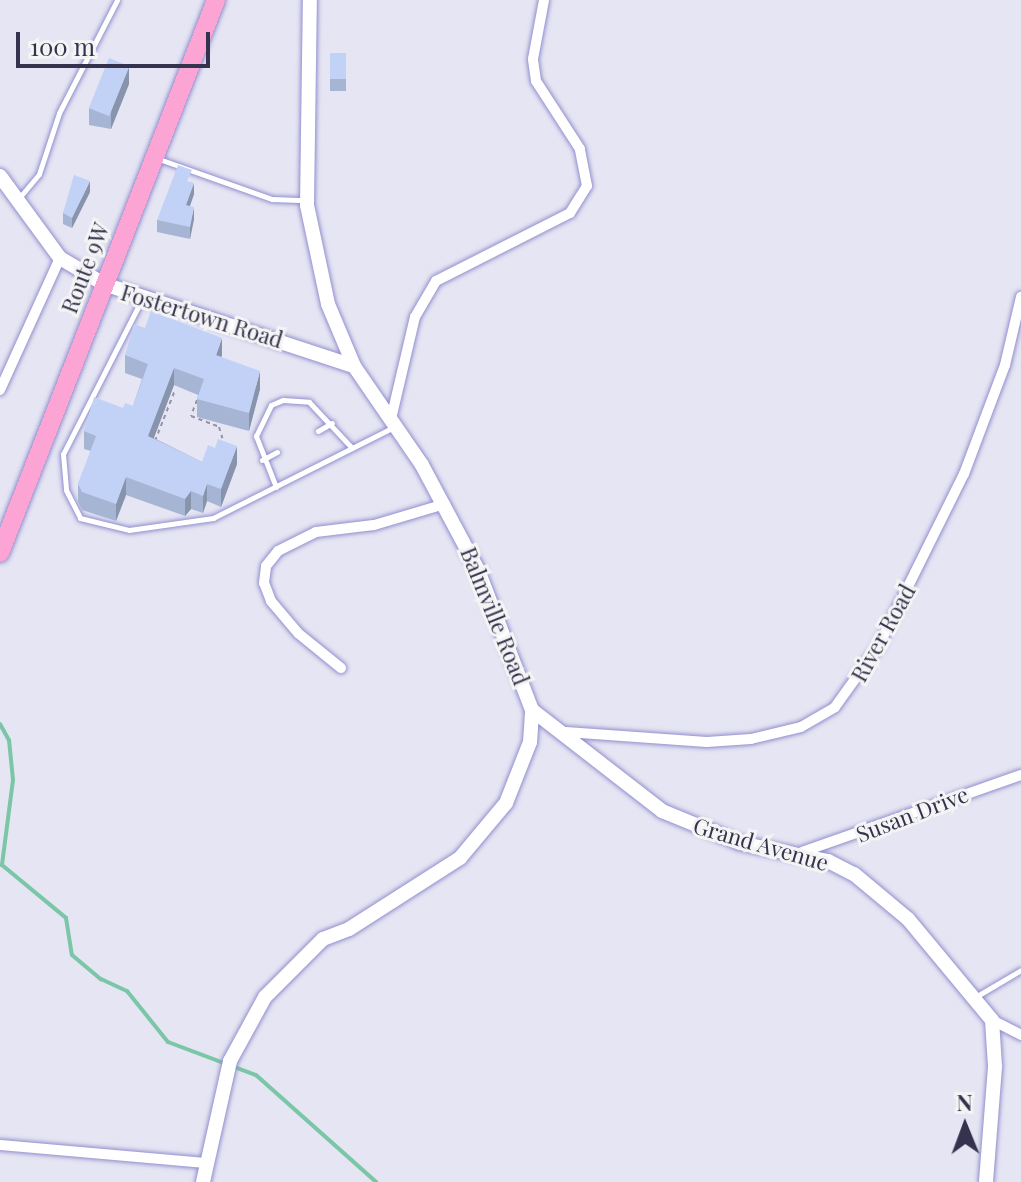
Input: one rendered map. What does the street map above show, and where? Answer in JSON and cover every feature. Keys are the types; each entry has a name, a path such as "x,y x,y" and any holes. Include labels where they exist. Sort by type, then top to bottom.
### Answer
{"highway":[{"name":"Route 9W","path":"0,553 216,0"}],"street":[{"name":"Balmville Road","path":"203,1182 228,1067 265,997 311,948 438,875 480,837 522,773 532,710 507,635 445,504 354,366 312,246 307,200 310,0"},
{"path":"393,423 415,317 436,281 570,213 587,186 580,149 536,81 533,59 544,0"},
{"name":"Fostertown Road","path":"0,176 60,258 104,284 142,299 354,366"},
{"path":"0,390 60,258"},
{"name":"River Road","path":"566,732 707,742 751,739 801,727 835,707 878,647 964,474 1005,365 1021,297"},
{"path":"341,668 298,633 271,601 264,583 266,566 278,551 316,532 374,525 445,504"},
{"name":"Grand Avenue","path":"532,710 566,732 662,811 740,843 802,852 854,874 877,891 977,996 992,1020 995,1067 986,1182"},
{"name":"Susan Drive","path":"802,852 1021,775"},
{"path":"992,1020 1021,1035"},
{"path":"0,1145 206,1163"}],"lane":[{"path":"18,199 39,174 59,113 117,0"},
{"path":"154,157 272,199 307,200"},
{"path":"142,299 90,408 69,437 63,467 73,509 96,526 129,530 213,518 352,448 393,423"},
{"path":"276,487 262,460 258,425 271,405 283,400 309,402 332,423 352,448"},
{"path":"318,431 332,423"},
{"path":"262,460 277,452"},
{"path":"977,996 1021,970"}],"path":[{"path":"168,448 154,443 175,390"},
{"path":"199,395 191,416 219,427 224,436 219,450"}],"building":[{"path":"330,53 346,53 346,79 330,79"},
{"path":"109,58 129,66 109,116 89,108"},
{"path":"178,165 192,170 187,181 194,183 186,205 194,207 190,227 157,220"},
{"path":"74,175 90,181 72,218 63,213"},
{"path":"151,311 222,338 216,355 260,371 249,413 197,399 204,379 174,368 148,436 202,462 208,445 215,448 218,439 237,446 221,489 207,484 203,496 191,491 185,499 126,477 116,504 82,492 78,484 96,436 84,431 94,397 123,408 125,403 133,406 148,364 125,355 134,324 145,328"}],"waterway":[{"path":"0,724 9,740 13,780 2,865 66,918 72,955 101,979 127,991 168,1042 256,1075 376,1182"}]}
